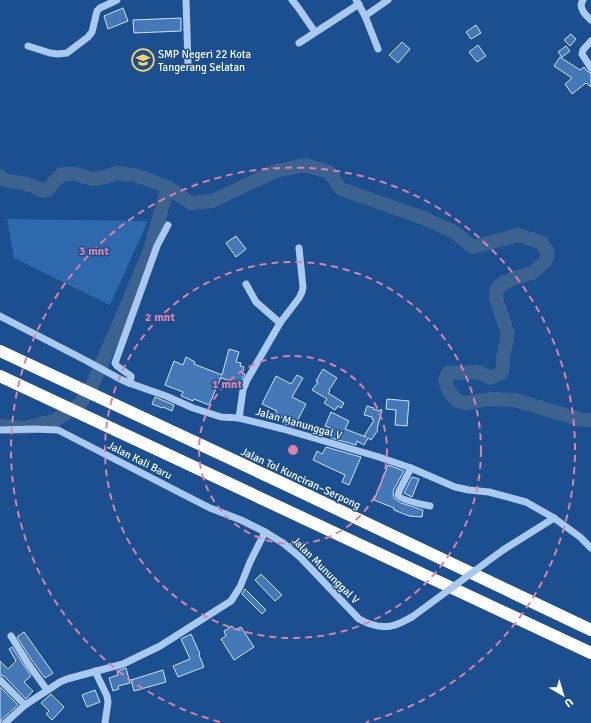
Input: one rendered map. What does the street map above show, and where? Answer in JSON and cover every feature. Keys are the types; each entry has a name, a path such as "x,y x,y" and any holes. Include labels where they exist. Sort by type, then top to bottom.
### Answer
{"highway":[{"name":"Jalan Tol Kunciran–Serpong","path":"0,351 591,630"},
{"path":"0,376 591,653"}],"street":[{"path":"28,46 50,53 66,53 88,37 92,32 97,11 100,8 118,0"},
{"path":"186,0 188,64"},
{"path":"292,0 315,32"},
{"path":"365,16 388,0"},
{"path":"583,0 581,2 581,6 587,17 591,20"},
{"path":"299,43 358,2 378,49"},
{"path":"591,41 583,50 582,54 591,68"},
{"path":"129,383 131,376 116,366 115,362 157,246 168,225"},
{"path":"239,418 243,390 247,380 280,323 302,292 303,287 299,248"},
{"path":"246,284 256,302 280,323"},
{"name":"Jalan Manunggal V","path":"0,316 120,379 193,408 221,417 239,418 308,436 379,457 411,468 455,487 489,492 526,502 554,518 580,537 591,548"},
{"name":"Jalan Kali Baru","path":"0,430 58,430 210,508 241,520 265,532"},
{"path":"411,468 398,495 399,497 411,502 430,506"},
{"name":"Jalan Mununggal V","path":"265,532 283,543 300,557 359,619 366,623 378,626 390,626 412,617 503,550 554,518"},
{"path":"5,723 25,705 60,682 123,664 160,646 230,601 240,587 250,562 265,532"},
{"path":"11,636 47,690"},
{"path":"95,671 108,702 106,723"},
{"path":"0,680 25,705"}],"shaded area":[{"path":"7,219 148,221 110,305 14,258"}],"building":[{"path":"123,8 128,21 108,29 104,16"},
{"path":"181,18 181,31 134,33 133,20"},
{"path":"476,25 481,33 471,39 466,32"},
{"path":"571,34 576,39 570,46 564,40"},
{"path":"402,42 410,49 398,63 389,55"},
{"path":"478,45 486,56 477,62 469,52"},
{"path":"566,46 570,51 562,57 558,52"},
{"path":"560,57 580,70 584,67 591,73 591,87 586,83 572,94 565,84 572,78 554,66"},
{"path":"236,236 246,249 236,257 226,243"},
{"path":"229,349 239,352 236,362 241,363 240,366 244,367 242,373 245,374 240,384 221,377 209,405 181,396 183,392 165,385 174,361 183,365 186,357 195,362 194,364 222,375"},
{"path":"323,369 337,378 328,393 344,403 341,408 338,406 335,410 324,403 327,399 312,390 318,382 316,381"},
{"path":"297,375 303,378 292,397 306,404 294,427 285,424 287,420 275,414 277,411 262,404 276,376 291,384"},
{"path":"155,397 174,405 172,411 152,404"},
{"path":"387,399 409,401 407,426 395,425 396,410 386,409"},
{"path":"367,406 380,411 381,409 382,410 378,430 371,440 368,438 364,445 357,441 356,445 331,438 333,429 325,426 331,412 349,421 345,429 366,437 364,436 374,420 372,417 364,415"},
{"path":"326,447 361,457 349,485 342,482 345,475 313,460 317,451 322,454"},
{"path":"388,465 404,471 394,489 394,498 401,503 423,510 422,517 409,516 374,500"},
{"path":"412,477 419,479 412,497 404,493"},
{"path":"261,574 282,595 275,601 255,580"},
{"path":"245,589 266,610 262,614 242,594"},
{"path":"232,626 235,630 241,627 254,647 234,660 221,639 226,636 224,631"},
{"path":"24,632 53,673 45,678 17,637"},
{"path":"191,634 204,667 178,677 173,666 190,659 181,639"},
{"path":"12,647 31,676 24,682 33,691 26,699 4,676 0,675 0,661 8,669 16,661 9,649"},
{"path":"126,668 130,683 118,686 119,689 113,691 109,678 118,675 117,671"},
{"path":"163,670 166,682 134,691 131,680"},
{"path":"0,687 18,705 2,719 0,723"},
{"path":"95,690 100,702 87,707 82,695"},
{"path":"51,694 64,707 52,720 46,714 49,711 41,703"}],"waterway":[{"path":"0,426 24,428 54,421 79,405 91,388 150,250 168,187 191,203 212,201 276,171 305,165 329,172 341,189 421,217 454,232 473,247 518,235 542,243 548,253 545,262 532,273 503,283 497,289 496,298 508,334 501,373 491,378 478,372 448,373 445,380 449,391 457,401 466,403 490,399 515,400 582,420 591,420"},
{"path":"0,176 7,181 27,184 43,191 49,189 62,174 75,174 92,179 117,173 135,175 168,187"}],"place":[{"name":"SMP Negeri 22 Kota Tangerang Selatan","path":"143,60"}]}
